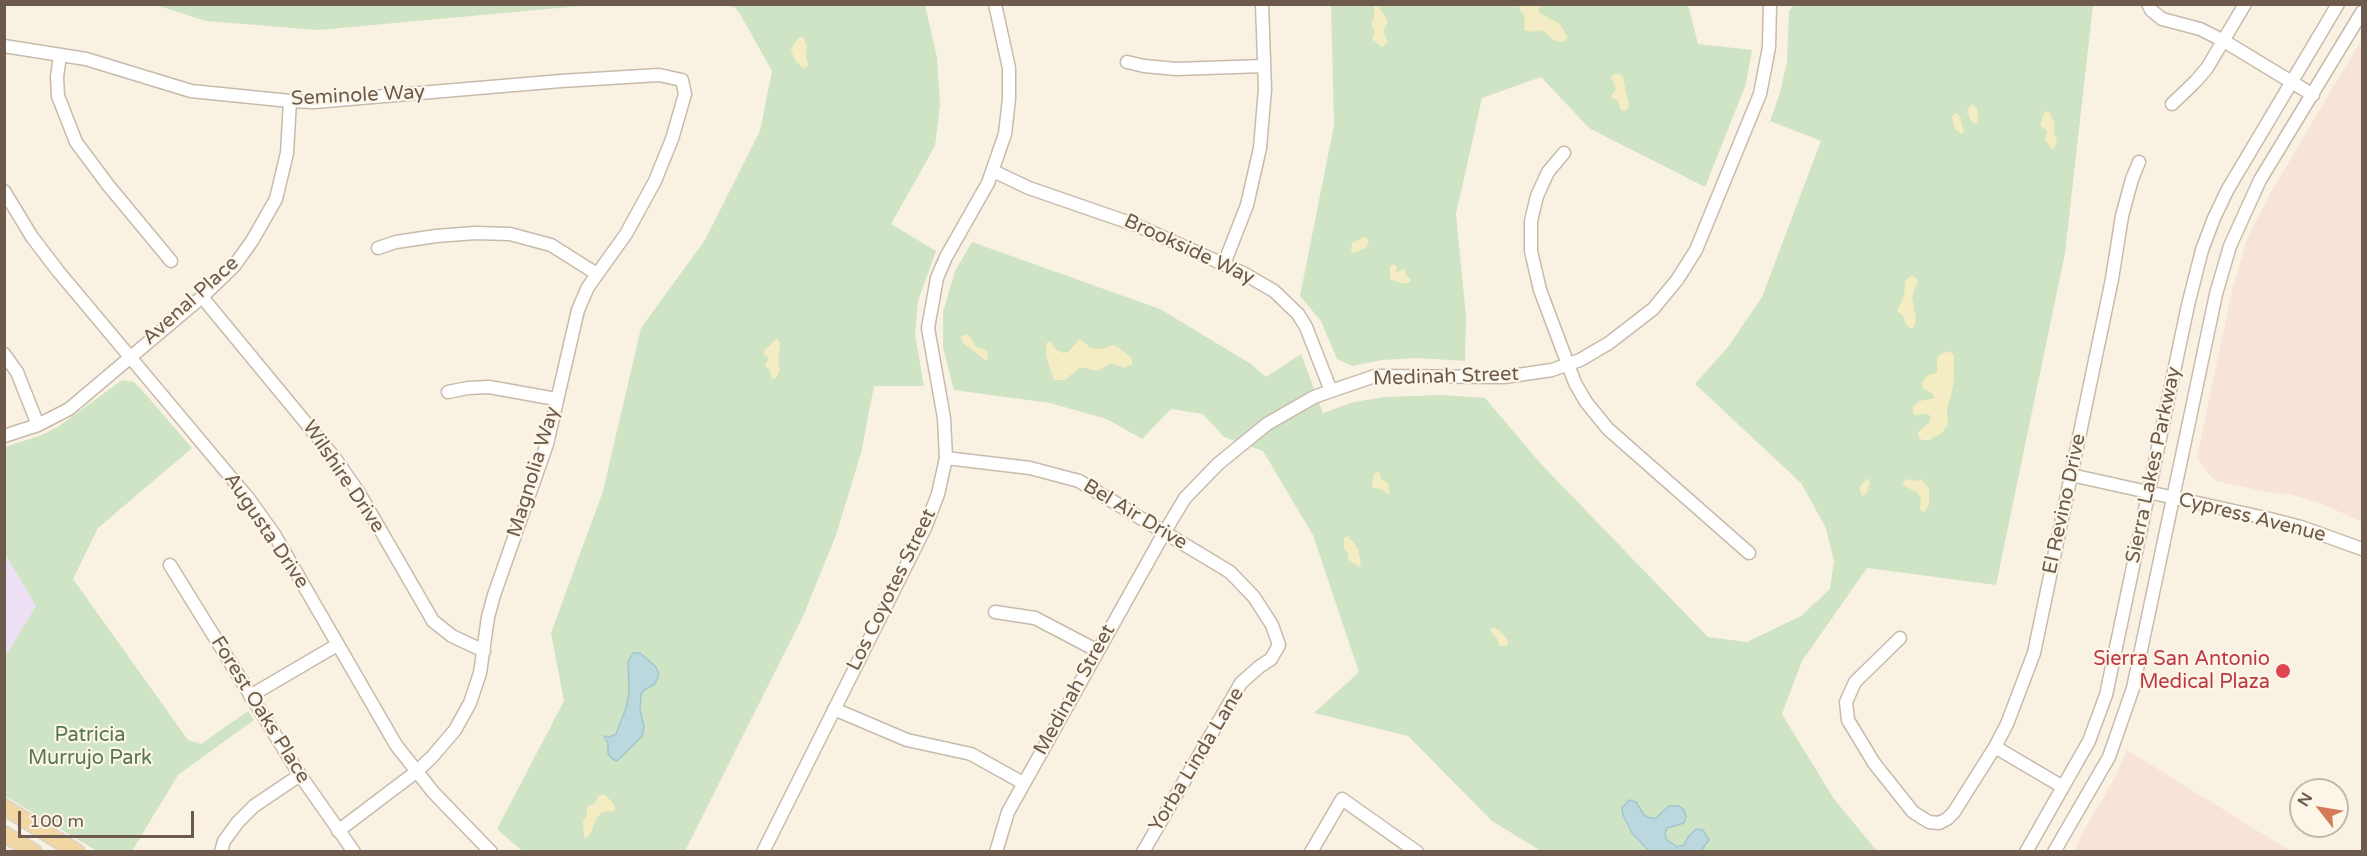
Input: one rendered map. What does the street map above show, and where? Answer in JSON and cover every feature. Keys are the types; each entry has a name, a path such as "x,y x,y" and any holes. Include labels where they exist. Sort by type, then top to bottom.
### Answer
{"main road":[{"path":"4,807 77,852"},
{"path":"4,834 34,852"}],"street":[{"name":"Los Coyotes Street","path":"763,852 925,528 938,494 946,458 944,418 928,328 931,302 937,278 946,257 993,171 1005,134 1010,91 1006,52 995,4"},
{"path":"1224,264 1244,214 1256,169 1264,109 1262,4"},
{"name":"Medinah Street","path":"996,852 1008,812 1023,783 1164,533 1185,498 1218,464 1267,424 1314,397 1375,376 1504,377 1538,373 1568,365 1609,343 1653,309 1677,280 1696,250 1760,94 1769,47 1770,4"},
{"path":"2172,104 2196,81 2224,41 2245,4"},
{"name":"Sierra Lakes Parkway","path":"2030,848 2089,741 2106,695 2188,306 2202,250 2228,189 2338,4"},
{"path":"2149,7 2162,19 2200,29 2224,41 2313,95"},
{"name":"Sierra Lakes Parkway","path":"2054,852 2109,757 2133,688 2216,294 2230,246 2260,180 2362,12"},
{"name":"Seminole Way","path":"4,46 86,59 191,91 290,101 340,100 659,75 682,80"},
{"path":"60,55 57,77 58,96 76,142 171,261"},
{"path":"1127,62 1168,69 1264,66"},
{"name":"Magnolia Way","path":"338,831 416,772 448,740 470,703 480,673 491,606 540,468 578,310 583,296 635,219 664,161 685,94 682,80"},
{"name":"Avenal Place","path":"4,436 38,425 69,409 202,297 243,254 276,198 287,153 290,101"},
{"path":"1564,153 1548,172 1537,195 1531,235 1536,277 1568,365 1586,402 1608,429 1749,553"},
{"name":"El Revino Drive","path":"1900,638 1855,682 1846,702 1848,720 1892,788 1913,812 1929,822 1939,823 1954,812 1995,747 2007,724 2034,653 2112,279 2122,216 2139,162"},
{"name":"Brookside Way","path":"993,171 1038,191 1120,218 1224,264 1274,291 1298,314 1313,340 1331,391"},
{"name":"Augusta Drive","path":"4,191 32,237 58,271 249,499 274,534 377,716 416,772 458,820 491,852"},
{"path":"378,248 396,242 436,236 475,233 510,234 551,245 597,274"},
{"name":"Wilshire Drive","path":"202,297 334,457 359,493 433,621 452,636 483,651"},
{"path":"4,354 16,372 38,425"},
{"path":"448,392 489,387 556,399"},
{"name":"Bel Air Drive","path":"946,458 1030,468 1079,482 1230,572 1254,597 1272,625 1279,645"},
{"name":"Cypress Avenue","path":"2071,475 2301,527 2362,549"},
{"name":"Forest Oaks Place","path":"170,565 300,775 354,852"},
{"path":"995,612 1035,618 1098,651"},
{"path":"250,696 337,645"},
{"name":"Yorba Linda Lane","path":"1143,852 1241,683 1271,659 1279,645"},
{"path":"834,709 907,740 971,754 1023,783"},
{"path":"1995,747 2063,787"},
{"path":"221,852 224,841 254,806 300,775"},
{"path":"1311,852 1342,799 1417,852"}],"shaded area":[{"path":"2362,39 2362,522 2320,503 2289,494 2271,493 2217,481 2210,476 2197,457 2232,291 2247,239 2271,192"},
{"path":"5,554 36,606 5,657"},
{"path":"2127,750 2292,851 2074,851 2114,779"}],"green space":[{"path":"1795,4 2093,5 2065,253 1996,585 1867,568 1802,661 1782,714 1834,799 1877,851 1541,851 1492,821 1408,736 1314,713 1359,672 1313,535 1263,451 1224,437 1203,414 1171,409 1142,439 1107,419 1050,403 954,390 943,348 943,312 955,271 972,242 1160,309 1251,364 1266,377 1301,354 1323,413 1354,402 1384,397 1442,395 1485,398 1541,464 1708,637 1747,642 1801,616 1830,589 1834,561 1826,528 1801,483 1695,384 1728,347 1762,297 1821,141 1770,121 1780,93 1787,62 1789,11"},
{"path":"156,5 591,5 319,30 206,21"},
{"path":"723,5 925,5 937,57 940,105 935,146 891,224 936,251 918,301 915,335 924,386 874,386 861,453 836,535 804,614 685,851 522,851 497,829 564,701 551,633 603,491 641,328 705,240 760,131 772,71 740,14 734,7"},
{"path":"1331,5 1688,5 1698,44 1752,50 1746,84 1705,187 1589,128 1541,77 1482,98 1456,214 1466,317 1465,361 1418,358 1382,360 1352,366 1337,359 1321,321 1300,296 1334,125"},
{"name":"Patricia Murrujo Park","path":"122,380 134,382 192,448 98,528 73,579 188,740 201,744 248,711 254,720 178,775 132,851 97,851 5,796 5,657 36,606 5,554 5,447 58,427"}],"sand":[{"path":"1378,5 1388,22 1383,31 1388,42 1382,47 1372,39 1375,31 1371,24 1374,7"},
{"path":"1520,5 1541,5 1538,12 1560,24 1568,38 1563,42 1555,41 1543,30 1532,32 1524,30 1525,18 1519,8"},
{"path":"803,37 807,46 806,58 809,65 804,69 794,59 791,49 798,38"},
{"path":"1614,74 1620,74 1623,77 1629,106 1626,111 1621,110 1618,101 1611,97 1616,88 1611,78"},
{"path":"1972,104 1977,108 1976,124 1971,121 1967,110"},
{"path":"2045,111 2050,113 2055,124 2057,142 2053,150 2045,140 2047,131 2040,125"},
{"path":"1955,113 1960,116 1964,132 1961,134 1955,129 1952,117"},
{"path":"1364,237 1369,242 1365,248 1351,252 1352,243"},
{"path":"1393,264 1397,267 1396,273 1402,269 1405,270 1406,275 1411,279 1410,282 1403,284 1390,279 1390,267"},
{"path":"1912,275 1918,280 1912,297 1916,320 1913,328 1910,328 1897,311 1904,296 1905,281"},
{"path":"967,334 975,346 987,351 988,359 985,360 963,343 961,337"},
{"path":"777,338 780,344 778,364 780,370 776,378 772,379 769,369 765,366 769,358 764,355 764,351"},
{"path":"1080,339 1091,348 1102,349 1112,345 1118,347 1132,358 1132,364 1125,368 1111,363 1098,371 1079,368 1065,380 1054,380 1046,356 1046,344 1051,342 1056,350 1063,353 1068,352"},
{"path":"1949,351 1954,355 1954,370 1953,388 1947,409 1948,424 1942,433 1929,440 1922,440 1918,432 1929,423 1931,417 1928,414 1915,415 1913,406 1920,401 1934,398 1933,394 1923,388 1922,383 1928,375 1937,373 1937,358"},
{"path":"1379,471 1381,479 1388,483 1390,495 1381,489 1372,488 1374,474"},
{"path":"1867,478 1870,482 1867,493 1862,496 1859,488"},
{"path":"1908,479 1915,481 1921,479 1929,489 1929,505 1924,512 1920,510 1921,500 1918,493 1903,485 1903,482"},
{"path":"1348,536 1358,549 1361,565 1359,567 1348,559 1348,553 1344,548 1344,538"},
{"path":"1493,627 1508,640 1507,646 1499,646 1497,638 1490,630"},
{"path":"599,795 605,795 614,804 615,809 598,816 589,836 584,838 583,821 587,815 587,807 595,803"}],"water":[{"path":"633,653 640,653 656,667 659,674 655,684 644,690 641,695 640,710 644,726 642,736 617,761 608,753 608,743 604,736 610,737 616,734 626,708 629,693 628,662"},
{"path":"1629,800 1636,802 1644,815 1650,818 1656,818 1669,806 1679,806 1684,810 1686,817 1684,823 1667,828 1665,833 1666,839 1677,847 1684,845 1696,829 1703,830 1709,840 1701,851 1649,851 1632,833 1623,815 1622,808"}],"place":[{"name":"Sierra San Antonio Medical Plaza","path":"2283,671"}]}
